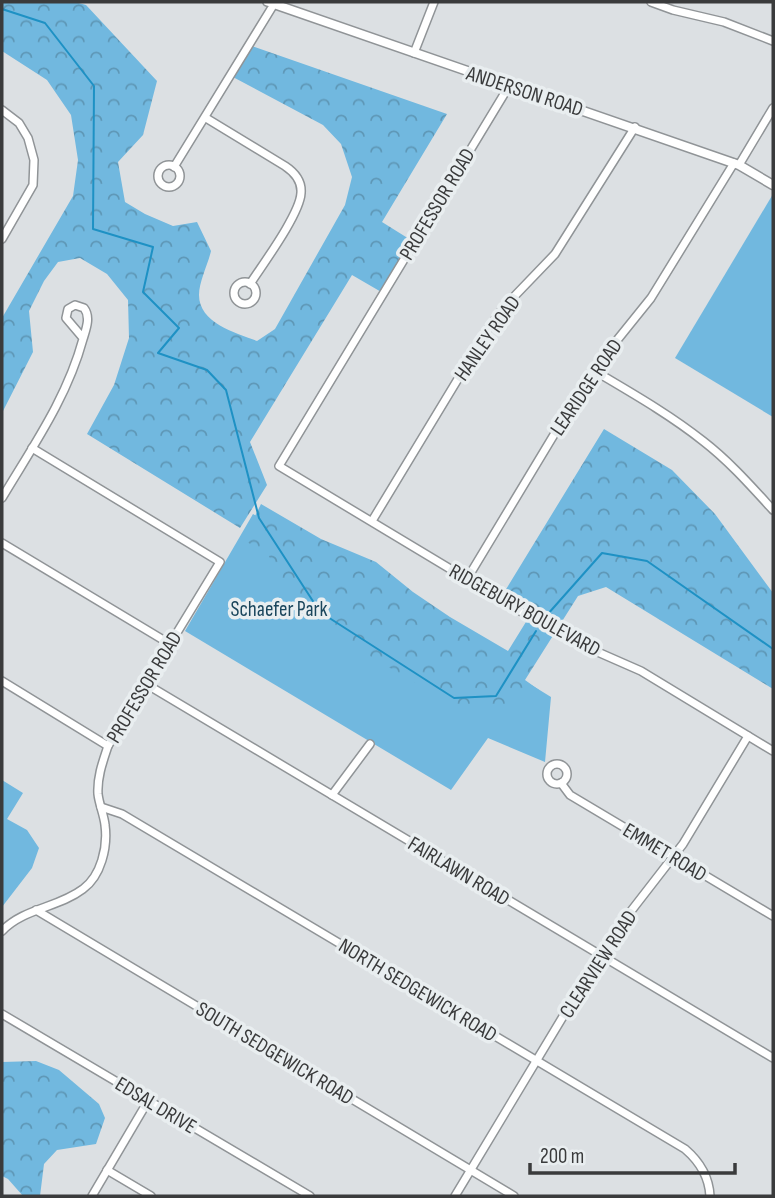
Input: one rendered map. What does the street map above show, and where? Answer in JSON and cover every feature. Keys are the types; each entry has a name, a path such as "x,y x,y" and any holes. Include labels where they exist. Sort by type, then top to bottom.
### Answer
{"street":[{"path":"414,53 434,2"},
{"path":"651,2 724,22 773,41"},
{"path":"174,167 206,118 270,3"},
{"name":"ANDERSON ROAD","path":"270,3 635,127 736,164 773,185"},
{"name":"PROFESSOR ROAD","path":"279,466 509,86"},
{"name":"LEARIDGE ROAD","path":"467,579 593,370 651,298 773,108"},
{"path":"2,110 19,123 29,138 34,160 33,185 4,229 2,239"},
{"path":"206,118 285,166 296,175 302,192 296,211 250,284"},
{"name":"HANLEY ROAD","path":"372,521 487,331 504,307 555,254 635,127"},
{"path":"2,497 63,396 83,338"},
{"path":"593,370 702,440 727,461 773,510"},
{"name":"PROFESSOR ROAD","path":"2,931 22,916 64,900 85,888 96,873 104,853 106,826 98,794 99,777 108,746 220,562 32,448"},
{"name":"RIDGEBURY BOULEVARD","path":"279,466 566,638 641,671 773,751"},
{"path":"2,543 170,644"},
{"path":"2,681 108,746"},
{"name":"FAIRLAWN ROAD","path":"146,684 773,1058"},
{"name":"CLEARVIEW ROAD","path":"456,1196 600,955 683,844 748,736"},
{"path":"332,795 370,744"},
{"name":"EMMET ROAD","path":"561,783 570,795 773,916"},
{"name":"NORTH SEDGEWICK ROAD","path":"101,807 122,814 685,1149 702,1169 710,1196"},
{"name":"SOUTH SEDGEWICK ROAD","path":"36,910 514,1196"},
{"name":"EDSAL DRIVE","path":"2,1013 310,1196"},
{"path":"92,1196 148,1101"},
{"path":"107,1170 151,1196"}],"green space":[{"path":"2,2 75,2 86,5 157,81 143,135 118,162 125,202 173,226 197,222 211,251 199,290 205,313 220,326 257,341 275,329 345,205 352,177 341,144 323,125 231,76 249,45 447,114 382,222 414,242 383,293 352,275 250,442 267,485 240,528 87,434 114,385 129,338 128,300 107,274 80,258 58,262 44,281 29,311 33,352 2,413 2,318 73,196 78,160 71,115 47,80 2,51"},
{"path":"773,194 773,417 675,358"},
{"path":"604,429 672,470 715,514 773,593 773,689 606,587 578,596 525,680 539,690 507,707 464,711 337,637 289,601 268,554 247,542 246,534 261,504 321,539 376,562 450,617 508,651 529,617 500,599"},
{"name":"Schaefer Park","path":"253,514 551,697 545,762 488,738 451,790 185,631"},
{"path":"2,780 23,793 7,819 27,830 39,848 32,868 2,907"},
{"path":"36,1061 59,1070 99,1104 105,1118 96,1144 57,1150 44,1164 40,1196 23,1196 2,1176 2,1062"}],"waterway":[{"path":"2,9 45,23 94,86 93,229 153,247 143,292 179,328 158,353 207,370 226,390 259,518 320,612 454,698 496,696 536,631"},
{"path":"547,615 602,553 647,561 773,649"}]}
